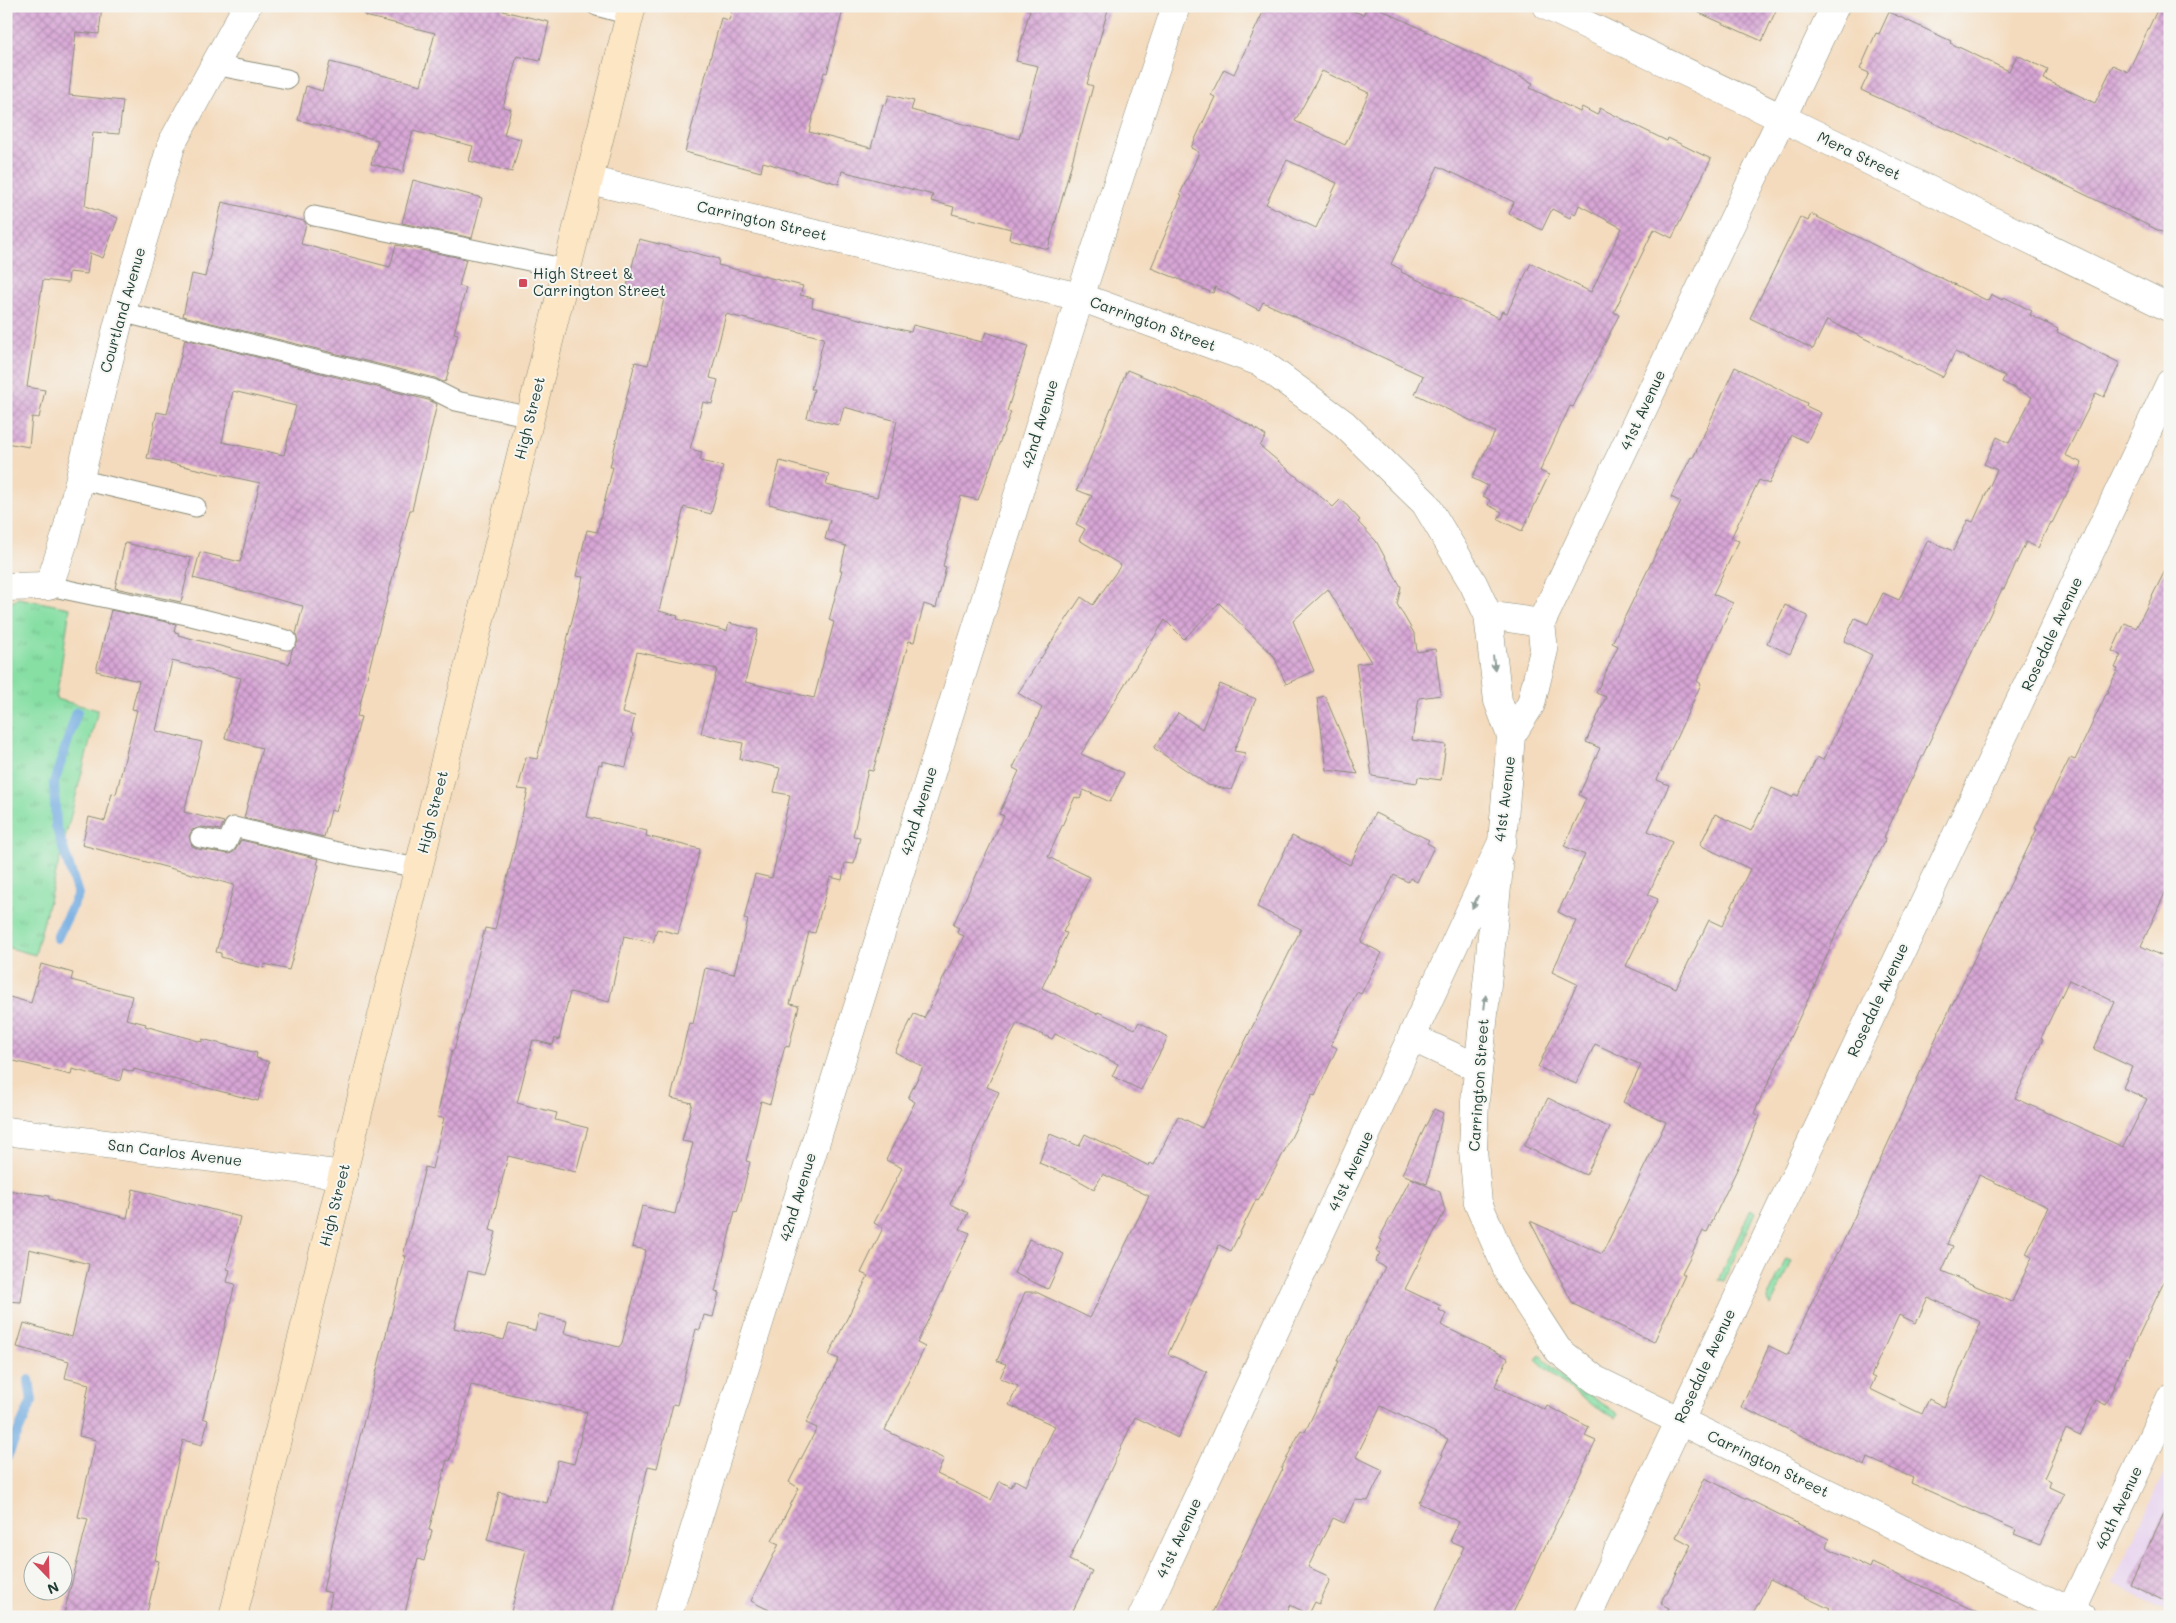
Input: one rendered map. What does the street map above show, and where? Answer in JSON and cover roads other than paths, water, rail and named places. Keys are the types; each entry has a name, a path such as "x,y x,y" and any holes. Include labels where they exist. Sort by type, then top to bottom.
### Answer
{"main road":[{"name":"High Street","path":"233,1617 631,10"}],"street":[{"name":"Courtland Avenue","path":"49,586 65,538 78,479 121,312 172,143 247,6"},
{"name":"42nd Avenue","path":"667,1617 1080,297 1176,6"},
{"name":"Mera Street","path":"1547,6 1782,118 2170,308"},
{"name":"41st Avenue","path":"1142,1617 1413,1038 1502,842 1511,736 1531,704 1544,650 1541,624 1835,6"},
{"name":"Carrington Street","path":"589,180 1080,297 1260,362 1344,424 1425,503 1473,583 1488,615 1498,701 1511,736"},
{"name":"Rosedale Avenue","path":"1586,1617 2170,383"},
{"path":"6,587 49,586"},
{"path":"1488,615 1541,624"},
{"name":"Carrington Street","path":"1502,842 1478,1068 1473,1150 1478,1203 1510,1276 1558,1350 1596,1380 2073,1615"},
{"path":"1413,1038 1478,1068"},
{"name":"San Carlos Avenue","path":"6,1131 343,1175"},
{"name":"40th Avenue","path":"2073,1615 2170,1398"}],"lane":[{"path":"597,6 631,10"},
{"path":"214,65 287,79"},
{"path":"314,216 567,270"},
{"path":"121,312 432,389 456,401 530,417"},
{"path":"78,479 196,507"},
{"path":"49,586 191,616 287,640"},
{"path":"200,838 227,843 234,826 354,856 419,868"}],"waterway":[{"path":"57,938 78,894 56,826 54,783 77,712"},
{"path":"6,1459 32,1401 29,1380"}],"place":[{"name":"High Street & Carrington Street","path":"523,283"}]}
